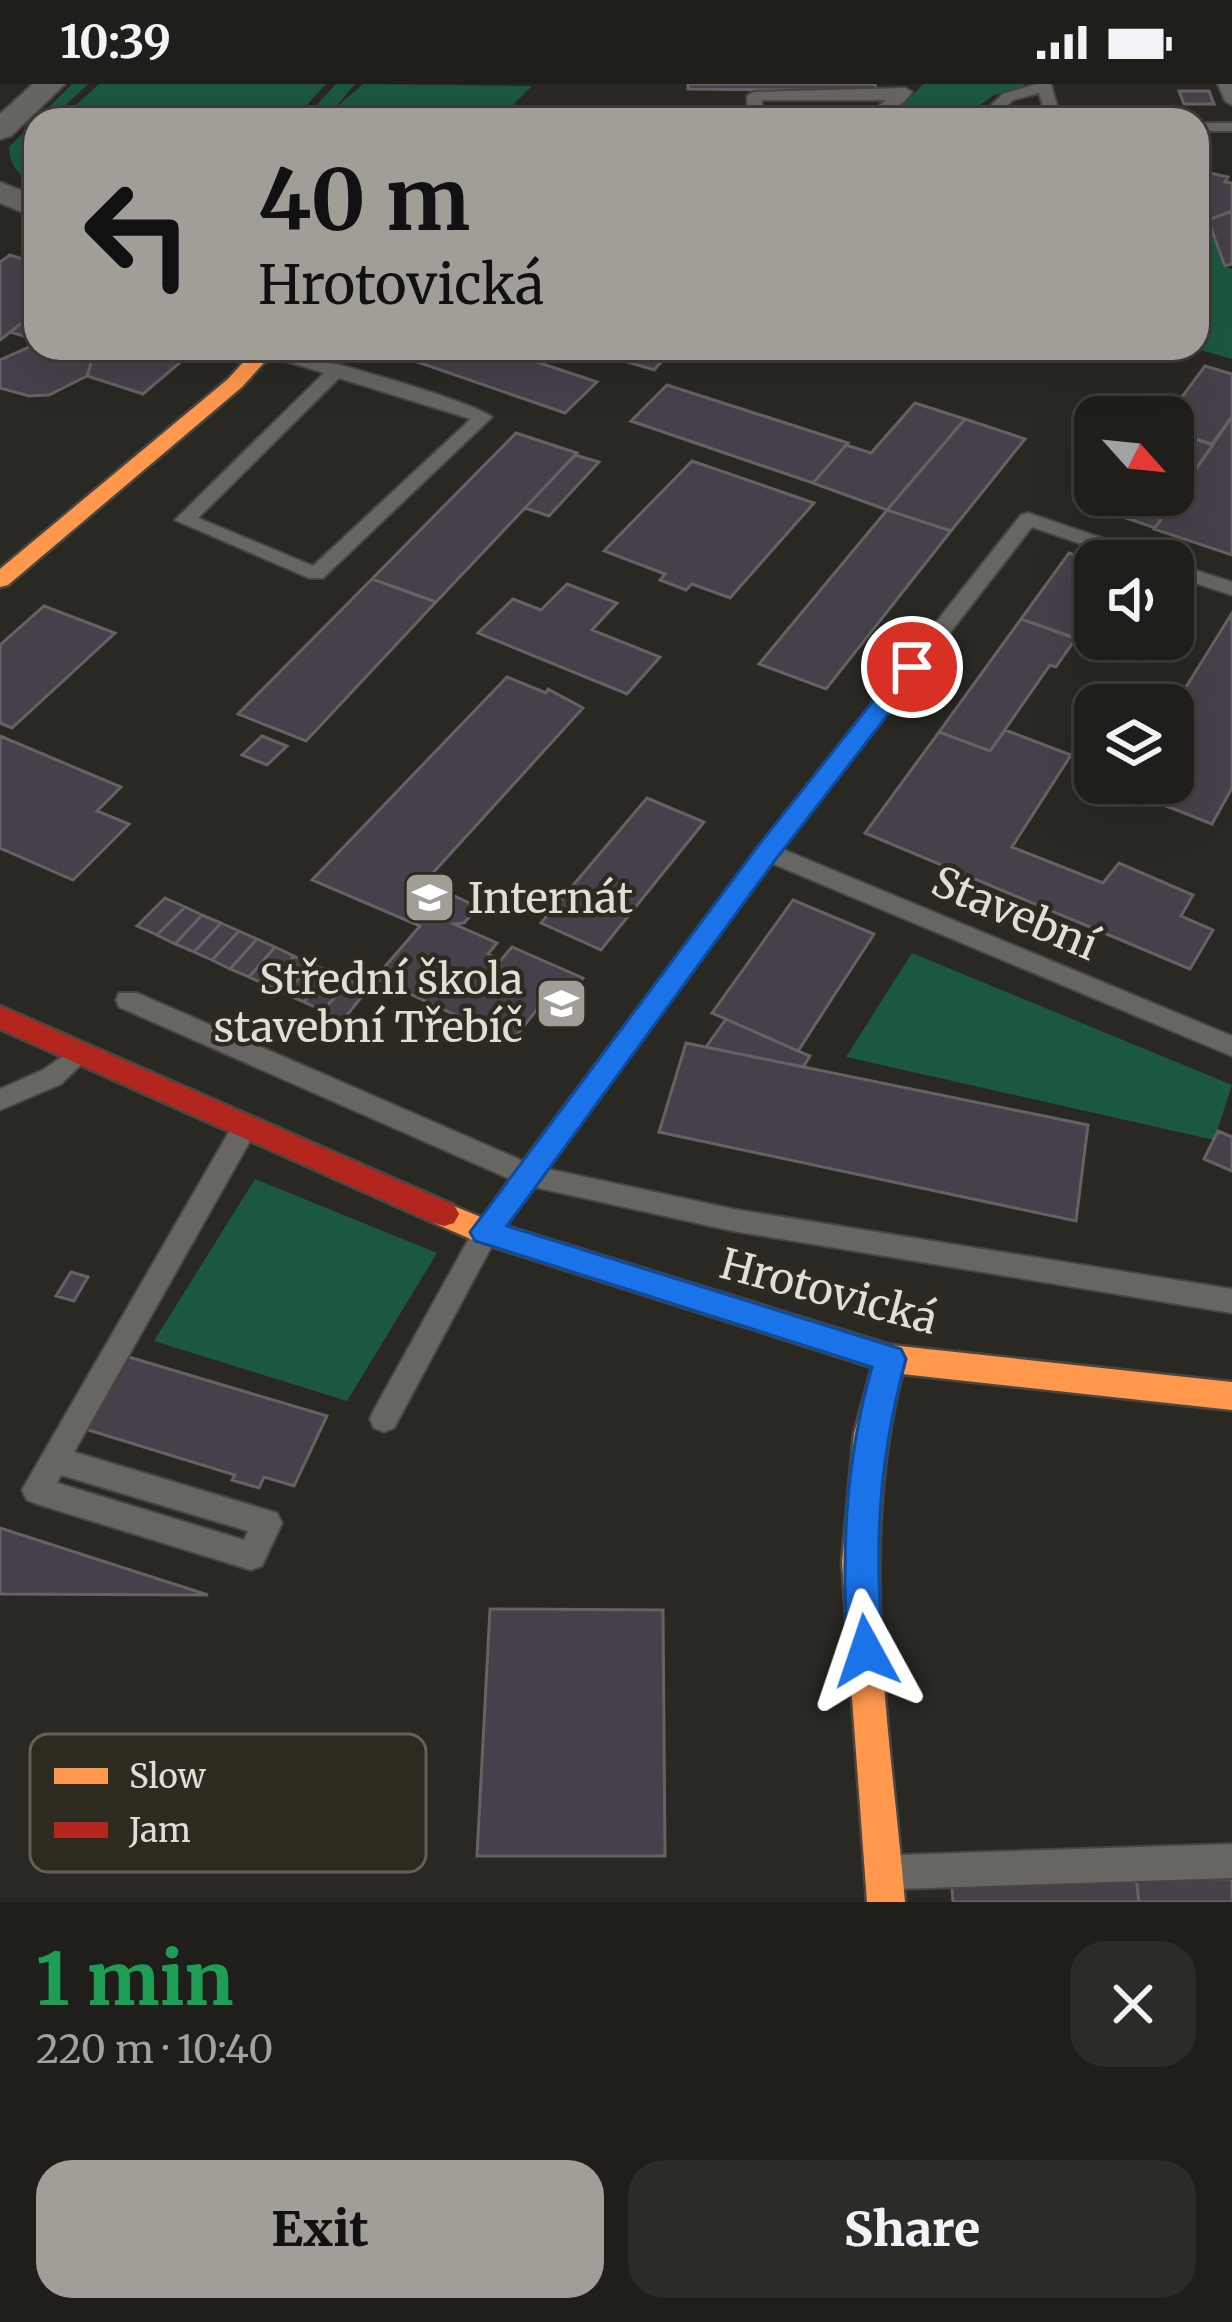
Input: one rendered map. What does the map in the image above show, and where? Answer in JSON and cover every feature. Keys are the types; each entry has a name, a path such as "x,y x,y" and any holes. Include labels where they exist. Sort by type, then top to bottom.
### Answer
{"main road":[{"path":"0,580 236,383 257,360"},
{"name":"Hrotovická","path":"0,1017 485,1232 890,1359 1232,1396"},
{"path":"884,1887 859,1562 869,1434 890,1359"}],"street":[{"path":"0,130 50,84"}],"lane":[{"path":"1225,84 1232,101"},
{"path":"996,108 1008,98 1045,86"},
{"path":"754,108 754,97 906,89"},
{"path":"304,360 337,370 483,417 316,574 184,520 337,370"},
{"path":"384,1419 485,1232 767,852 1028,519 1089,540"},
{"path":"1194,575 1232,589"},
{"name":"Stavební","path":"767,852 1232,1046"},
{"path":"128,1000 527,1175 733,1220 1232,1300"},
{"path":"0,1100 52,1077 80,1054"},
{"path":"245,1127 37,1490 251,1556 267,1523"},
{"path":"884,1887 1232,1862"}],"green space":[{"path":"72,84 88,84 63,108 48,108"},
{"path":"99,84 326,84 304,108 73,108"},
{"path":"336,84 355,84 335,108 314,108"},
{"path":"363,84 532,86 510,108 335,108"},
{"path":"923,84 1026,87 994,95 976,108 900,108"},
{"path":"24,132 24,176 16,170 9,147"},
{"path":"1209,223 1225,266 1232,269 1232,359 1209,353"},
{"path":"912,953 1232,1085 1214,1140 846,1057"},
{"path":"255,1179 437,1253 347,1401 154,1341"}],"building":[{"path":"688,84 875,84 876,91 688,89"},
{"path":"1179,91 1209,91 1214,104 1184,104"},
{"path":"1209,173 1228,177 1225,182 1232,183 1232,211 1209,220"},
{"path":"1232,211 1232,264 1225,266 1209,220"},
{"path":"10,255 24,259 24,321 0,340 0,262"},
{"path":"24,321 24,336 10,332"},
{"path":"24,349 24,360 91,363 87,376 49,395 29,396 0,388 0,360"},
{"path":"88,360 183,360 143,394 87,376"},
{"path":"412,360 531,360 597,382 565,413"},
{"path":"621,360 663,360 654,370"},
{"path":"1205,366 1232,374 1232,416 1212,444 1194,438 1194,396 1183,396"},
{"path":"667,385 848,443 813,483 631,421"},
{"path":"915,403 965,419 887,510 813,483 846,445 871,453"},
{"path":"1232,417 1232,555 1154,529 1163,516 1194,516 1194,472"},
{"path":"965,419 1025,439 951,531 887,510"},
{"path":"516,433 577,453 436,602 372,579"},
{"path":"1194,439 1213,445 1194,472"},
{"path":"575,455 599,462 549,516 525,508"},
{"path":"692,461 814,503 730,598 692,584 686,590 660,580 665,574 604,551"},
{"path":"887,510 951,531 826,689 759,664"},
{"path":"1120,516 1163,516 1155,528"},
{"path":"1069,553 1074,555 1074,638 1021,619"},
{"path":"372,579 436,602 306,741 238,714"},
{"path":"567,584 617,603 592,630 660,657 627,694 478,633 513,599 541,610"},
{"path":"44,606 115,633 12,728 0,723 0,645"},
{"path":"1232,613 1232,788 1212,824 1161,804 1194,804 1194,684 1188,684"},
{"path":"1021,619 1074,637 990,751 939,732"},
{"path":"507,677 546,693 548,689 583,708 411,897 435,907 448,893 478,907 464,923 454,924 497,943 488,954 501,960 512,947 583,978 555,1014 539,1007 512,1041 375,978 420,926 312,880"},
{"path":"1005,730 1071,755 1012,847 1103,883 1119,863 1193,895 1181,916 1213,930 1190,969 865,833 939,732 990,751"},
{"path":"0,736 121,787 97,811 129,824 73,880 0,848"},
{"path":"262,736 287,746 267,765 242,755"},
{"path":"647,798 704,822 601,950 541,923"},
{"path":"165,898 185,907 157,935 137,926"},
{"path":"793,900 874,934 798,1051 712,1013"},
{"path":"185,907 202,915 175,944 157,935"},
{"path":"202,915 221,923 194,952 175,944"},
{"path":"221,923 239,931 212,960 194,952"},
{"path":"239,931 257,939 230,969 212,960"},
{"path":"257,939 275,947 249,977 230,969"},
{"path":"275,947 294,956 268,986 249,977"},
{"path":"294,956 311,964 285,994 268,986"},
{"path":"311,964 330,972 304,1002 285,994"},
{"path":"330,972 349,980 323,1011 304,1002"},
{"path":"349,980 368,989 343,1020 323,1011"},
{"path":"726,1019 810,1056 803,1067 706,1047"},
{"path":"686,1043 1088,1125 1076,1221 659,1132"},
{"path":"1218,1131 1232,1137 1232,1171 1204,1159"},
{"path":"71,1272 88,1277 74,1301 56,1296"},
{"path":"122,1355 327,1416 294,1486 264,1477 259,1488 232,1480 235,1475 82,1428"},
{"path":"0,1528 208,1595 0,1594"},
{"path":"490,1609 663,1610 665,1856 477,1856"},
{"path":"951,1877 1136,1878 1139,1902 953,1902"},
{"path":"1136,1878 1232,1879 1232,1902 1139,1902"}],"traffic: slow":[{"path":"0,580 235,383 256,360"},
{"path":"444,1214 486,1232 890,1359 1232,1396"},
{"path":"886,1902 859,1562 870,1434 890,1359"}],"traffic: jam":[{"path":"0,1017 444,1214"}],"place":[{"name":"Internát","path":"429,898"},
{"name":"Střední škola stavební Třebíč","path":"562,1003"}],"route":[{"path":"866,1651 859,1562 869,1434 890,1359 485,1232 767,852 912,667"}]}
